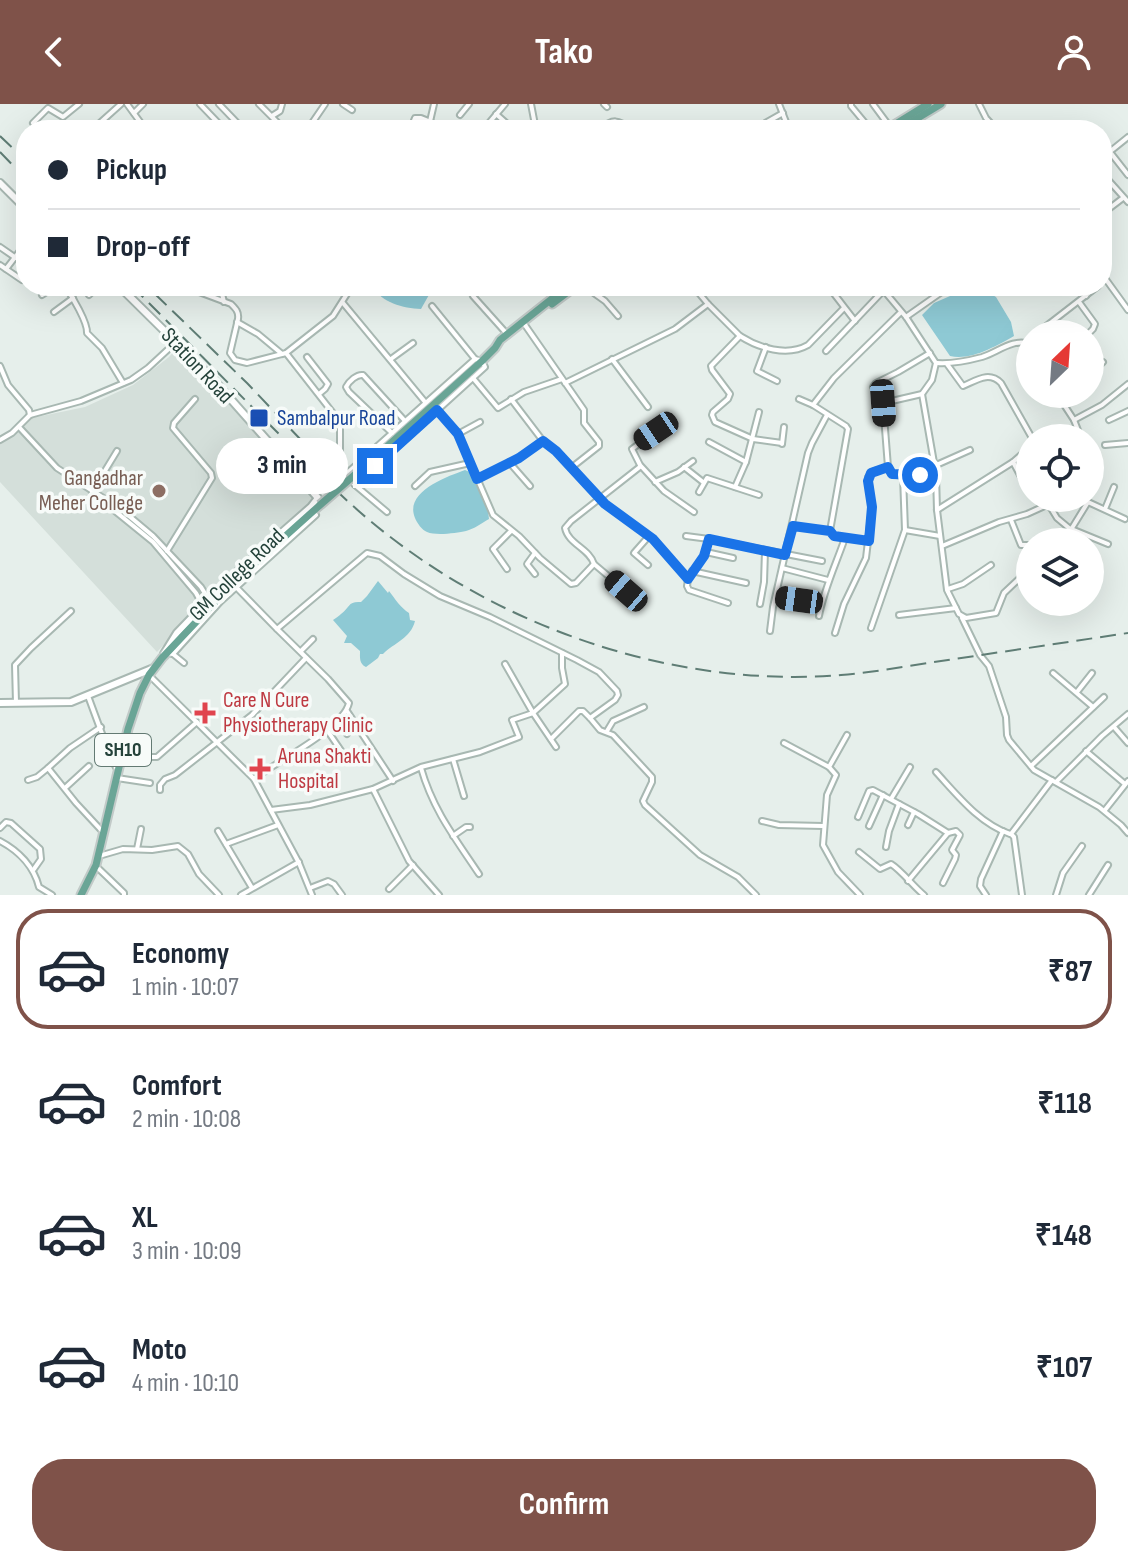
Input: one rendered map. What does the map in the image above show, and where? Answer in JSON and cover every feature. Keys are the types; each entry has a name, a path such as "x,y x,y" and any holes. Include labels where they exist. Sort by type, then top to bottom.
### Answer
{"main road":[{"path":"903,120 918,107 928,104"},
{"path":"910,120 941,104"},
{"name":"SH10","path":"495,348 549,296"},
{"name":"SH10","path":"99,869 97,857 125,744 137,702 155,667 244,572 373,459 477,362 563,296"},
{"path":"81,895 97,857"},
{"path":"81,895 99,869"}],"street":[{"path":"36,120 48,108 63,117 78,104"},
{"path":"104,120 124,104 139,120"},
{"path":"134,113 143,104"},
{"path":"200,104 215,120"},
{"path":"219,104 234,120"},
{"path":"259,104 276,120"},
{"path":"272,116 280,111 282,104"},
{"path":"343,104 352,110"},
{"path":"460,115 469,104"},
{"path":"491,120 505,104"},
{"path":"779,104 785,120"},
{"path":"851,104 863,120"},
{"path":"873,104 885,120"},
{"path":"771,120 783,113"},
{"path":"496,114 503,120"},
{"path":"1112,156 1128,175"},
{"path":"0,183 16,199"},
{"path":"1112,184 1126,200"},
{"path":"0,247 16,258 6,269"},
{"path":"0,265 16,276"},
{"path":"1112,293 1128,310"},
{"name":"Station Road","path":"129,296 212,378 318,498"},
{"path":"209,296 236,308 239,313 230,353 235,360 247,363 284,354 328,321 347,296"},
{"path":"222,296 224,302"},
{"path":"473,296 507,334"},
{"path":"598,296 618,316"},
{"path":"701,296 740,336 783,351 795,351 808,345 844,308"},
{"path":"835,296 855,321"},
{"path":"826,351 875,296"},
{"path":"883,403 922,394 932,380 936,363 888,296"},
{"path":"906,317 936,296"},
{"path":"1055,320 1086,296"},
{"path":"54,312 73,298 88,325 87,333 102,348 123,383"},
{"path":"1079,302 1092,320"},
{"path":"343,303 425,402"},
{"path":"473,378 498,408 511,399 584,375 675,329 708,304"},
{"path":"355,485 485,367 477,362 432,306"},
{"path":"813,405 834,378 901,312"},
{"path":"237,322 284,354 319,394 340,422 340,458 345,475 387,512"},
{"path":"525,325 584,410 584,423 600,444 571,468"},
{"path":"740,336 711,366 730,394 712,415 715,422 753,439 782,444 784,427"},
{"path":"0,440 30,415 81,401 139,375 175,343"},
{"path":"391,359 413,343"},
{"path":"936,363 947,364 980,357 1016,344"},
{"path":"766,347 757,371 777,381"},
{"path":"930,353 874,385 873,389 883,403 888,467 892,474 936,474"},
{"path":"307,357 328,384 319,394"},
{"path":"612,359 648,407"},
{"path":"345,475 425,402 477,362"},
{"path":"947,364 962,385 988,376 996,378 1024,424"},
{"path":"0,366 8,385 30,415"},
{"path":"392,433 349,392 347,385 363,375 405,421"},
{"path":"1074,420 1102,405 1128,384"},
{"path":"922,394 936,474 937,510 947,590 980,655 989,666 1006,717 1007,735 1038,773 1104,811 1128,833"},
{"path":"167,551 212,478 211,473 173,431 174,423 195,399"},
{"path":"511,399 543,441 600,499 650,535 688,579"},
{"path":"799,399 842,422 848,429 830,531"},
{"path":"1066,408 1076,424"},
{"path":"437,410 458,434 493,515 571,584 576,583 594,564"},
{"path":"1109,420 1128,411"},
{"path":"735,487 746,462 759,412"},
{"path":"770,631 808,453 827,415"},
{"path":"458,434 480,422"},
{"path":"19,427 49,461 138,523 201,587 206,603"},
{"path":"656,431 632,449 655,482 694,512"},
{"path":"477,479 543,441"},
{"path":"709,442 746,462"},
{"path":"1105,445 1128,443"},
{"path":"934,466 970,450"},
{"path":"92,492 117,451"},
{"path":"937,510 1016,459"},
{"path":"655,482 693,461"},
{"path":"509,462 530,486"},
{"path":"1013,462 1016,468"},
{"path":"415,486 425,475 437,469 470,463"},
{"path":"626,591 594,564 593,558 564,531 571,521 641,466"},
{"path":"684,467 703,482"},
{"path":"835,633 844,604 864,566 872,507 868,477 874,471 888,467"},
{"path":"871,628 905,530 903,476"},
{"path":"699,492 705,479 710,478 759,495"},
{"path":"1105,509 1114,487"},
{"path":"92,492 153,542 206,603"},
{"name":"GM College Road","path":"168,654 167,645 177,633 239,569 318,498"},
{"path":"1072,528 1088,502 1125,519"},
{"path":"942,546 1030,512"},
{"path":"1054,512 1069,528"},
{"path":"184,663 168,654 316,515"},
{"path":"1011,520 1016,532"},
{"path":"793,526 869,541"},
{"path":"905,530 940,536"},
{"path":"507,569 493,546 511,531"},
{"path":"648,565 634,553 650,535"},
{"path":"686,536 822,561"},
{"path":"819,616 828,580 845,538"},
{"path":"709,539 706,552 692,571 687,586 689,590 728,603"},
{"path":"1104,542 1108,544"},
{"path":"760,604 765,551"},
{"path":"706,552 733,558"},
{"path":"277,629 367,553 380,556 440,596 490,617 599,672 618,695 590,718"},
{"path":"535,553 527,564 535,574"},
{"path":"947,590 963,584 991,565"},
{"path":"782,568 828,580"},
{"path":"692,571 746,583"},
{"path":"962,617 996,613 1004,593 1016,582"},
{"path":"236,587 348,702 347,711 338,722 254,779"},
{"path":"776,596 822,603"},
{"path":"899,615 956,608"},
{"path":"16,703 15,665 71,611"},
{"path":"301,651 313,639"},
{"path":"271,810 310,805 373,789 421,767 480,752 519,737 512,720 533,713 565,684 562,653"},
{"path":"160,790 165,779 175,775 252,715 306,658"},
{"path":"505,664 556,747"},
{"path":"0,703 71,702 155,667"},
{"path":"1053,673 1093,707"},
{"path":"1077,692 1092,673"},
{"path":"149,675 254,779 299,862 312,895"},
{"path":"88,696 117,774 150,783"},
{"path":"1031,766 1104,697"},
{"path":"607,731 613,721 644,707"},
{"path":"347,711 393,781"},
{"path":"551,739 579,711 583,711 600,730 613,735 652,777 643,797 645,805 700,855 738,877 756,895"},
{"path":"1011,834 1054,781 1128,714"},
{"path":"125,744 149,757 157,757 197,722"},
{"path":"338,722 347,734"},
{"path":"1114,726 1128,743"},
{"path":"28,780 37,777 70,748 101,727"},
{"path":"327,730 344,755"},
{"path":"829,767 847,735"},
{"path":"784,743 829,767 836,775 827,795 823,845 838,872 860,895"},
{"path":"1086,751 1126,782 1104,811"},
{"path":"453,759 464,796"},
{"path":"65,788 89,766"},
{"path":"421,767 438,812 479,874"},
{"path":"891,799 910,767"},
{"path":"48,768 105,833"},
{"path":"936,772 965,804 1014,837 1022,895"},
{"path":"373,789 409,861 439,895"},
{"path":"858,817 869,791 873,790 948,833"},
{"path":"869,826 883,795"},
{"path":"886,847 899,803"},
{"path":"908,825 914,812"},
{"path":"762,821 779,825 823,826"},
{"path":"0,828 6,822 11,823 40,849 41,859 34,869"},
{"path":"226,844 278,825"},
{"path":"453,836 470,827"},
{"path":"137,849 141,829"},
{"path":"218,831 252,888"},
{"path":"908,881 948,833 956,831 960,835 952,850 956,855 943,883"},
{"path":"986,895 980,886 981,879 1003,831"},
{"path":"0,841 34,869 39,887 52,895"},
{"path":"97,857 123,849 152,850 178,846 188,854 199,874 219,895"},
{"path":"1056,895 1063,873 1082,846"},
{"path":"859,852 880,869 893,865 924,895"},
{"path":"241,895 299,862"},
{"path":"389,889 413,865"},
{"path":"1089,895 1108,865"},
{"path":"99,869 124,895"},
{"path":"310,888 328,881 342,895"}],"shaded area":[{"name":"Gangadhar Meher College","path":"178,347 317,500 237,567 157,652 0,482 0,443 32,418 85,407 133,385"}],"water":[{"path":"428,296 421,309 393,304 381,297"},
{"path":"950,296 994,296 1011,322 1014,336 975,355 950,356 922,315 934,303"},
{"path":"465,470 472,473 489,519 462,532 441,534 425,531 415,518 413,509 421,493"},
{"path":"378,581 409,613 410,620 415,621 406,636 366,667 361,662 360,651 351,643 344,643 347,636 333,620 351,604 361,602"}],"railway":[{"path":"0,136 16,151"},
{"path":"0,152 16,169"},
{"path":"142,296 331,485 393,539 441,573 493,602 605,648 663,663 722,673 782,677 868,672 1128,633"},
{"path":"157,296 302,441"}],"place":[{"name":"Sambalpur Road","path":"259,418"},
{"name":"Gangadhar Meher College","path":"159,491"},
{"name":"Care N Cure Physiotherapy Clinic","path":"205,713"},
{"name":"Aruna Shakti Hospital","path":"260,769"}],"route":[{"path":"375,466 437,410 458,434 477,479 519,458 543,441 605,504 650,535 688,579 704,556 709,539 785,555 793,526 869,541 872,507 868,477 871,473 888,467 892,474 920,475"}]}
